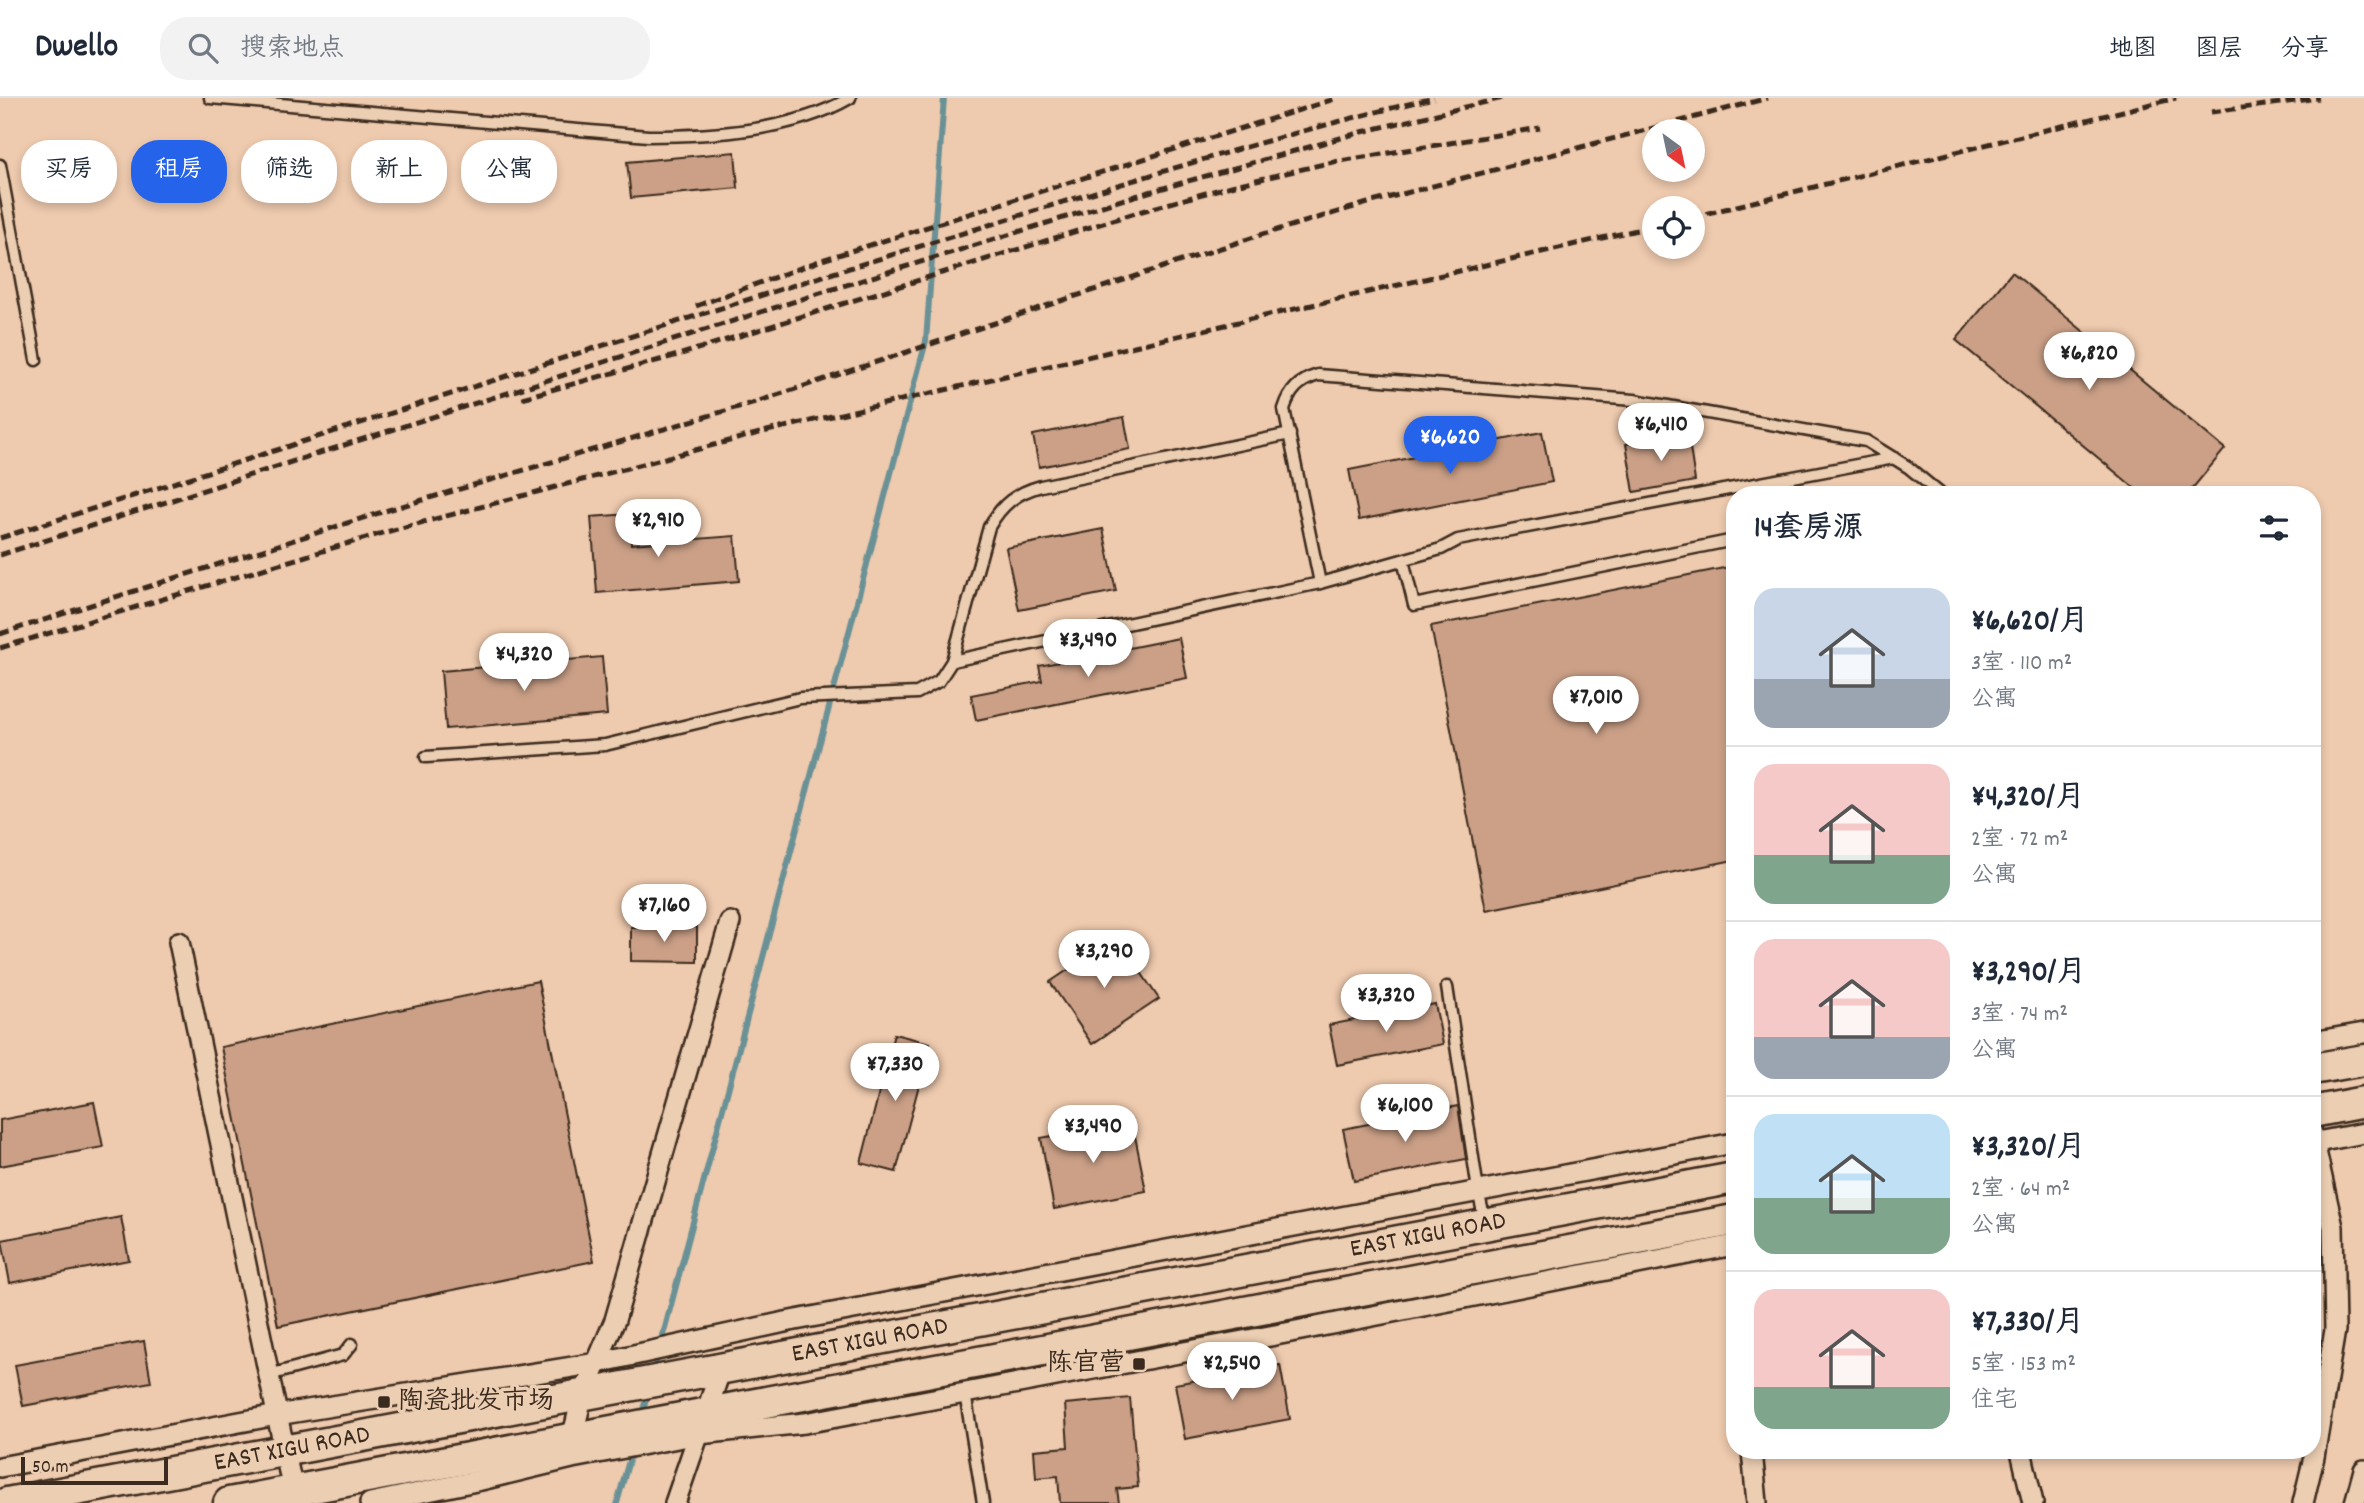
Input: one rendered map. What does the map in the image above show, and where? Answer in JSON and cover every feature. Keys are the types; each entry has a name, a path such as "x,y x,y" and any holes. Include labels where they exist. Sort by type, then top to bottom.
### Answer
{"main road":[{"path":"2321,1067 2364,1060"},
{"path":"2321,1110 2364,1102"},
{"name":"EAST XIGU ROAD","path":"8,1503 1726,1180"},
{"name":"EAST XIGU ROAD","path":"229,1503 692,1425 1726,1238"}],"street":[{"path":"370,1503 586,1443 593,1394 730,922"},
{"path":"179,942 293,1491"},
{"path":"2321,1040 2364,1033"},
{"path":"2321,1138 2364,1133"},
{"path":"0,1467 277,1415 604,1361 785,1322 1726,1144"},
{"path":"2321,1174 2333,1227 2335,1330 2321,1387"},
{"path":"692,1425 805,1423 1726,1238"},
{"path":"676,1502 706,1372"},
{"path":"1753,1459 1757,1503"},
{"path":"2023,1459 2033,1503"},
{"path":"2303,1503 2314,1459"},
{"path":"2355,1503 2364,1470"}],"lane":[{"path":"211,98 672,136 719,134 779,123 828,109 850,98"},
{"path":"0,165 36,360"},
{"path":"1321,583 1284,409 1295,386 1318,375 1634,400 1866,441 1908,467 1931,486"},
{"path":"426,757 605,745 800,698 917,693 939,681 952,661 989,527 998,511 1010,499 1025,490 1041,486 1290,434"},
{"path":"1745,486 1894,458"},
{"path":"952,661 1321,583 1441,549 1458,540 1726,490"},
{"path":"1403,560 1414,605 1726,542"},
{"path":"1447,987 1478,1190 1486,1225"},
{"path":"269,1375 343,1356 352,1344"},
{"path":"965,1393 983,1503"}],"building":[{"path":"735,152 738,188 631,198 627,162"},
{"path":"2012,272 2225,449 2194,486 2132,486 1956,340"},
{"path":"1124,417 1130,449 1039,467 1033,435"},
{"path":"1542,432 1552,482 1359,520 1349,470"},
{"path":"1688,434 1695,481 1634,492 1626,444"},
{"path":"629,514 631,544 735,536 739,581 597,593 591,517"},
{"path":"1103,529 1116,591 1019,610 1006,548"},
{"path":"1726,568 1726,862 1486,910 1431,626"},
{"path":"1179,638 1187,678 976,720 971,695 1042,681 1039,666"},
{"path":"602,657 607,715 446,729 441,671"},
{"path":"631,927 697,927 697,962 631,961"},
{"path":"1117,937 1159,999 1092,1044 1050,982"},
{"path":"538,981 594,1261 278,1326 221,1047"},
{"path":"1435,1004 1443,1044 1337,1065 1329,1025"},
{"path":"894,1034 930,1043 896,1172 861,1163"},
{"path":"94,1102 103,1147 0,1166 0,1120"},
{"path":"1458,1106 1466,1159 1354,1181 1343,1129"},
{"path":"1132,1121 1146,1191 1054,1209 1041,1138"},
{"path":"121,1217 129,1260 10,1283 2,1240"},
{"path":"144,1341 151,1382 23,1406 15,1365"},
{"path":"1280,1365 1290,1419 1185,1439 1175,1384"},
{"path":"1130,1398 1138,1487 1117,1489 1119,1503 1060,1503 1058,1476 1036,1478 1034,1450 1068,1447 1065,1404"}],"waterway":[{"path":"653,1373 926,341 944,98"},
{"path":"641,1416 649,1390"},
{"path":"617,1503 632,1450"}],"railway":[{"path":"696,306 822,260 1338,98"},
{"path":"0,538 1121,184 1245,147 1434,98"},
{"path":"0,555 830,290 1128,198 1362,132 1503,98"},
{"path":"0,634 385,511 759,401 1257,236 1368,203 1768,98"},
{"path":"1705,214 2176,98"},
{"path":"2211,112 2319,98"},
{"path":"522,398 678,355 1227,187 1328,163 1540,128"},
{"path":"0,648 386,532 767,431 1642,229"}],"place":[{"name":"陈官营","path":"1139,1364"},
{"name":"陶瓷批发市场","path":"384,1402"}]}
